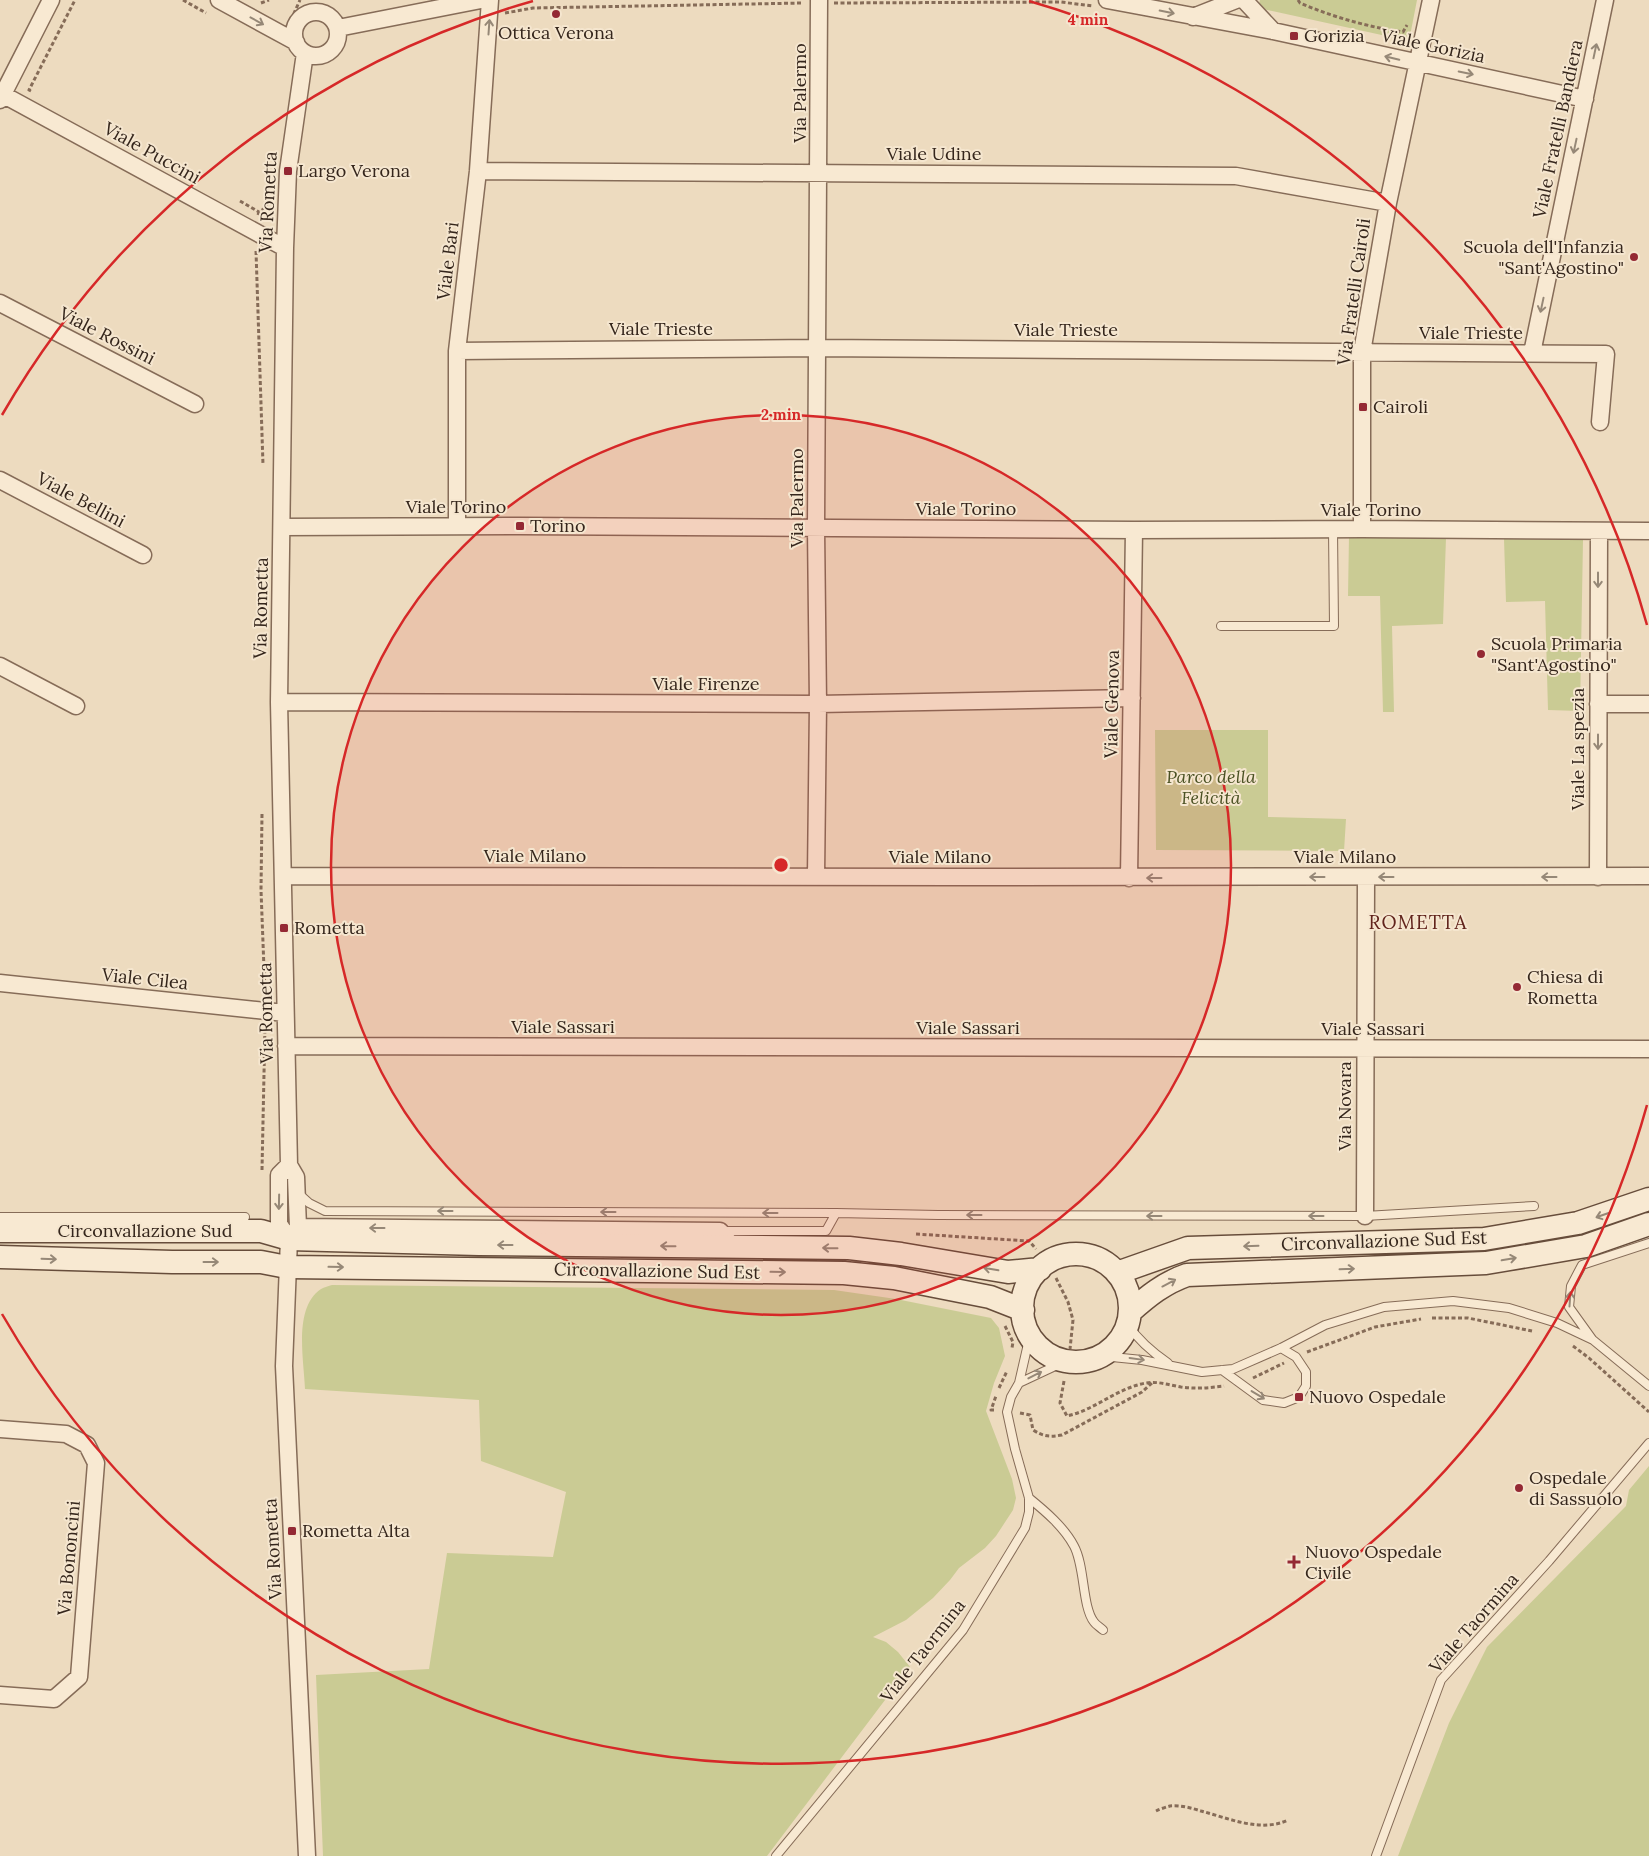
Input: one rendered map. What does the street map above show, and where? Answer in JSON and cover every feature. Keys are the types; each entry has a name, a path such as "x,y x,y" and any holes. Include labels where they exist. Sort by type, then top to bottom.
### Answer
{"main road":[{"name":"Circonvallazione Sud Est","path":"1117,1273 1188,1248 1484,1239 1578,1223 1649,1199"},
{"name":"Circonvallazione Sud","path":"0,1231 261,1231 294,1233"},
{"name":"Circonvallazione Sud Est","path":"1044,1265 1030,1281 1024,1295 1024,1319 1030,1336 1045,1352 1066,1364 1102,1356 1113,1348 1122,1338 1129,1319 1152,1293 1171,1280 1187,1275 1486,1263 1586,1246 1647,1231"},
{"name":"Circonvallazione Sud Est","path":"294,1233 479,1244 726,1238 901,1254 1008,1272 1044,1265 1058,1258 1079,1255 1100,1260 1117,1273 1128,1291 1129,1319"},
{"name":"Circonvallazione Sud","path":"0,1257 172,1262 260,1262 287,1267"},
{"name":"Circonvallazione Sud Est","path":"287,1267 844,1273 894,1278 990,1296 1023,1310"}],"street":[{"path":"1,96 52,0"},
{"path":"219,0 317,56 327,53 336,43 338,28 319,6 299,20 295,29 295,43"},
{"path":"338,28 480,0"},
{"path":"1193,17 1236,0"},
{"path":"1244,0 1274,31"},
{"name":"Via Fratelli Cairoli","path":"1362,529 1362,352 1388,203 1431,0"},
{"name":"Viale Fratelli Bandiera","path":"1532,353 1605,0"},
{"name":"Via Palermo","path":"816,876 818,704 816,528 820,2"},
{"name":"Viale Gorizia","path":"1101,3 1274,31 1418,64 1585,98"},
{"name":"Viale Bari","path":"457,526 457,351 478,171 490,8"},
{"name":"Via Rometta","path":"295,43 285,248 279,702 289,1165 296,1177 297,1192 294,1233 287,1267 284,1366 307,1856"},
{"name":"Viale Puccini","path":"1,96 285,248"},
{"name":"Viale Udine","path":"478,171 1236,176 1388,203"},
{"name":"Viale Rossini","path":"0,303 195,404"},
{"name":"Viale Trieste","path":"457,351 818,348 1606,354 1600,422"},
{"name":"Viale Bellini","path":"0,480 143,555"},
{"name":"Viale Torino","path":"282,527 457,526 1649,531"},
{"name":"Viale Genova","path":"1129,878 1134,530"},
{"name":"Viale La spezia","path":"1598,877 1599,531"},
{"path":"0,666 76,706"},
{"name":"Viale Firenze","path":"279,702 818,704 1132,698"},
{"path":"1598,704 1649,704"},
{"name":"Viale Milano","path":"283,876 1129,878 1649,876"},
{"name":"Via Novara","path":"1365,1216 1366,877"},
{"name":"Viale Cilea","path":"0,983 285,1013"},
{"name":"Viale Sassari","path":"286,1046 1649,1049"},
{"name":"Via Rometta","path":"289,1165 280,1175 279,1224 294,1233"},
{"name":"Via Bononcini","path":"0,1430 66,1434 87,1445 96,1462 79,1677 54,1699 0,1695"}],"lane":[{"path":"1222,626 1334,626 1333,529"},
{"path":"297,1192 309,1203 326,1211 1365,1216 1534,1206"},
{"path":"726,1238 826,1231 836,1213"},
{"path":"0,1217 245,1217"},
{"path":"1647,1231 1582,1264 1572,1286 1569,1307 1594,1340 1649,1386"},
{"path":"1102,1356 1124,1357 1202,1372 1233,1369 1281,1348 1325,1325 1384,1307 1452,1301 1509,1308 1557,1323 1594,1340"},
{"path":"1129,1319 1138,1339 1151,1351 1172,1365"},
{"path":"1007,1412 1011,1397 1019,1383 1030,1336"},
{"path":"1222,1370 1263,1400 1284,1403 1298,1396 1306,1386 1306,1372 1296,1357 1281,1348"},
{"path":"1019,1383 1066,1364"},
{"name":"Viale Taormina","path":"776,1856 963,1630 1025,1528 1029,1512 1029,1498 1007,1412"},
{"name":"Viale Taormina","path":"1376,1856 1441,1680 1549,1560 1649,1443"},
{"path":"1029,1498 1047,1513 1074,1546 1079,1560 1089,1612 1094,1622 1103,1630"}],"path":[{"path":"38,95 29,90 75,0"},
{"path":"295,43 300,0"},
{"path":"1298,0 1300,3 1328,14 1384,29 1403,32 1407,24"},
{"path":"490,8 820,2 1101,3"},
{"path":"232,198 259,212"},
{"path":"263,469 255,232 259,212 265,208 269,198"},
{"path":"262,812 261,890 266,1012 262,1171"},
{"path":"912,1234 1029,1241 1068,1302 1073,1320 1060,1403 1067,1416 1076,1414 1120,1391 1153,1382 1196,1388 1241,1384 1296,1357 1375,1327 1442,1317 1468,1318 1539,1332"},
{"path":"1002,1320 1013,1342 1012,1352"},
{"path":"1568,1343 1589,1358 1649,1412"},
{"path":"1009,1368 991,1410 1030,1415 1033,1430 1049,1437 1062,1435 1142,1392 1153,1382"},
{"path":"1156,1811 1170,1806 1189,1808 1244,1823 1266,1826 1278,1825 1288,1820"}],"green space":[{"path":"1260,0 1417,0 1409,41 1258,8"},
{"path":"1349,536 1446,538 1443,624 1392,626 1394,712 1383,712 1380,596 1348,596"},
{"path":"1504,539 1583,540 1580,711 1548,710 1545,601 1506,602"},
{"name":"Parco della Felicità","path":"1155,730 1268,730 1268,817 1346,819 1344,851 1156,850"},
{"path":"332,1285 834,1290 896,1299 991,1318 999,1328 1005,1356 994,1383 986,1411 1012,1479 1016,1498 1013,1510 996,1536 985,1548 959,1568 933,1598 906,1620 873,1637 886,1642 898,1652 910,1667 767,1856 323,1856 316,1675 429,1669 447,1553 553,1557 566,1492 481,1461 479,1400 305,1389 302,1350 303,1321 312,1298 321,1289"},
{"path":"1649,1466 1649,1856 1398,1856 1449,1723 1487,1647 1626,1506 1629,1490"}],"place":[{"name":"Ottica Verona","path":"556,14"},
{"name":"Gorizia","path":"1294,36"},
{"name":"Largo Verona","path":"288,171"},
{"name":"Scuola dell'Infanzia \"Sant'Agostino\"","path":"1634,257"},
{"name":"Cairoli","path":"1363,407"},
{"name":"Torino","path":"520,526"},
{"name":"Scuola Primaria \"Sant'Agostino\"","path":"1481,654"},
{"name":"Rometta","path":"284,928"},
{"name":"Chiesa di Rometta","path":"1517,987"},
{"name":"Nuovo Ospedale","path":"1299,1397"},
{"name":"Ospedale di Sassuolo","path":"1519,1488"},
{"name":"Rometta Alta","path":"292,1531"},
{"name":"Nuovo Ospedale Civile","path":"1294,1562"}],"district":[{"name":"ROMETTA","path":"1418,922"}]}
